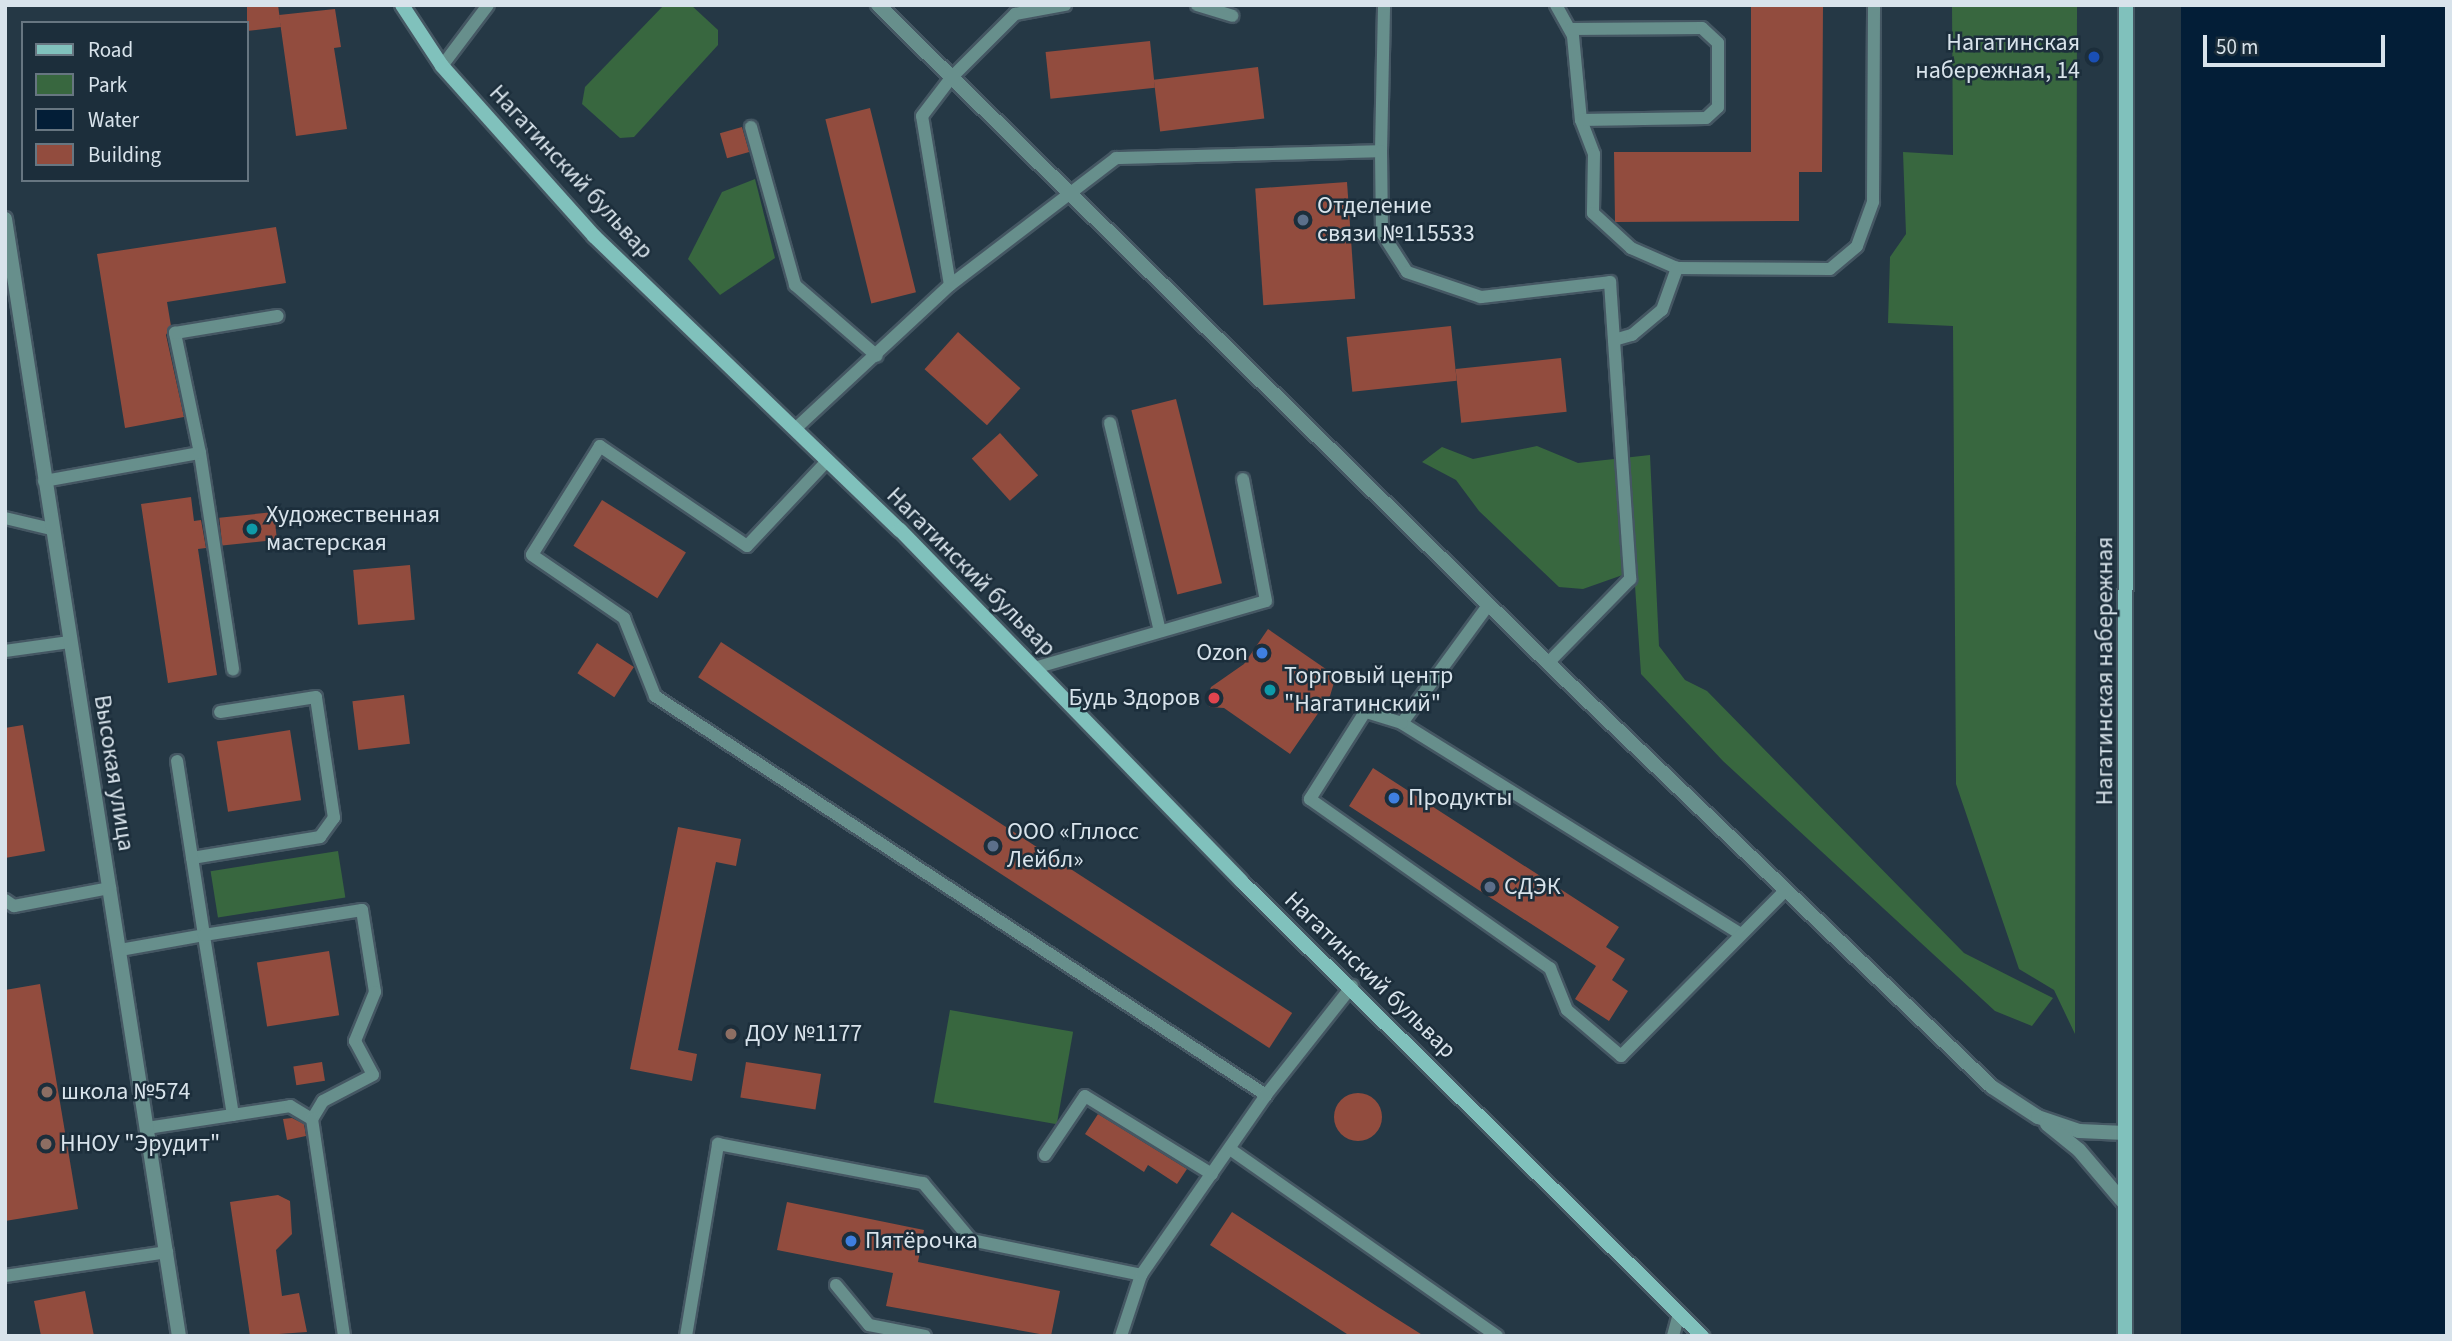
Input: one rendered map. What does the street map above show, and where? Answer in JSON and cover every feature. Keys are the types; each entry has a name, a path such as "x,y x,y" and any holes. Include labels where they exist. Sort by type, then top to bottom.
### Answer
{"street":[{"name":"Нагатинский бульвар","path":"402,5 442,66 594,236 828,460 1241,881 1352,986 1702,1336"},
{"path":"878,5 1784,892 1992,1087 2038,1117 2079,1150 2125,1204"},
{"name":"Нагатинская набережная","path":"2125,1336 2126,5"},
{"name":"Высокая улица","path":"5,219 51,529 120,950 179,1336"},
{"path":"2038,1117 2079,1131 2125,1133"}],"lane":[{"path":"442,66 488,5"},
{"path":"950,285 922,116 951,78 1015,14 1065,5"},
{"path":"1197,5 1233,16"},
{"path":"1384,5 1382,233 1407,272 1481,297 1610,282 1630,579 1548,663"},
{"path":"1556,5 1572,29 1581,120 1594,154 1593,213 1631,248 1677,268 1830,269 1857,246 1873,202 1874,5"},
{"path":"1572,29 1702,28 1718,43 1718,107 1706,118 1581,120"},
{"path":"751,127 795,285 877,356"},
{"path":"795,429 877,356 950,285 1116,158 1381,151"},
{"path":"1614,340 1632,335 1662,310 1677,268"},
{"path":"233,669 200,453 176,333 278,316"},
{"path":"1110,423 1160,631"},
{"path":"828,460 747,546 600,446 532,555 624,618 655,696 1266,1095"},
{"path":"44,481 200,453"},
{"path":"1034,668 1266,601 1243,479"},
{"path":"5,518 51,529"},
{"path":"1402,723 1489,604"},
{"path":"5,652 69,642"},
{"path":"192,858 320,838 334,818 316,697 220,712"},
{"path":"1739,933 1402,723 1365,712 1310,799 1550,968 1567,1010 1621,1056 1739,933 1784,892"},
{"path":"177,761 233,1115"},
{"path":"5,900 14,906 110,888"},
{"path":"120,950 362,910 375,992 355,1041 373,1075 323,1101 312,1119 344,1336"},
{"path":"1121,1336 1140,1275 1266,1095 1352,986"},
{"path":"1045,1155 1085,1096 1212,1174"},
{"path":"147,1128 290,1106 312,1119"},
{"path":"686,1336 718,1144 923,1183 971,1240 1140,1275"},
{"path":"1230,1149 1497,1336"},
{"path":"5,1276 167,1252"},
{"path":"836,1285 869,1325 925,1336"},
{"path":"1673,1336 1679,1314"}],"green space":[{"path":"664,5 691,5 718,30 718,45 634,137 620,138 582,104 585,87"},
{"path":"1952,5 2077,5 2075,1034 2054,990 2019,969 1956,784 1953,326 1888,323 1890,257 1906,234 1903,152 1953,155"},
{"path":"755,179 775,258 720,295 688,259 722,192"},
{"path":"1537,446 1578,463 1650,455 1659,646 1685,680 1707,691 1964,953 2053,998 2032,1026 1995,1011 1723,761 1641,674 1634,571 1583,589 1559,587 1479,511 1456,480 1422,462 1442,447 1473,459"},
{"path":"338,851 345,897 218,918 211,871"},
{"path":"950,1010 1073,1032 1057,1124 934,1103"}],"water":[{"path":"2181,5 2447,5 2447,1336 2181,1336"}],"building":[{"path":"247,5 278,5 281,27 248,31"},
{"path":"1751,5 1823,5 1822,172 1799,172 1799,221 1615,222 1614,152 1751,152"},
{"path":"335,9 341,47 334,48 347,129 296,136 279,15"},
{"path":"1150,41 1155,88 1050,99 1046,52"},
{"path":"1258,67 1264,119 1160,131 1154,80"},
{"path":"870,108 916,292 871,303 825,119"},
{"path":"742,127 749,152 727,158 720,133"},
{"name":"Отделение связи №115533","path":"1347,182 1355,299 1263,305 1255,188"},
{"path":"276,227 286,283 167,302 171,326 166,335 184,417 125,428 97,254"},
{"path":"1451,326 1457,381 1352,392 1347,337"},
{"path":"958,332 1020,388 987,425 925,369"},
{"path":"1561,358 1567,412 1461,423 1456,369"},
{"path":"1176,399 1222,583 1177,594 1131,410"},
{"path":"1000,433 1038,475 1010,501 972,458"},
{"path":"191,497 194,521 201,520 206,548 198,549 217,675 168,683 141,504"},
{"path":"602,500 686,552 657,598 573,546"},
{"name":"Художественная мастерская","path":"274,512 277,540 222,546 219,518"},
{"path":"410,565 415,620 358,625 353,570"},
{"name":"Торговый центр \"Нагатинский\"","path":"1268,629 1336,676 1330,696 1290,754 1224,708 1210,707 1206,701 1211,687 1244,664"},
{"path":"721,642 1292,1013 1269,1048 698,677"},
{"path":"597,643 634,667 614,697 577,673"},
{"path":"404,695 410,744 358,750 352,701"},
{"path":"23,725 45,851 5,858 5,728"},
{"path":"290,730 301,800 228,812 217,742"},
{"path":"1373,768 1619,927 1606,947 1625,959 1612,980 1628,991 1609,1021 1575,999 1596,966 1349,806"},
{"path":"678,827 741,839 736,866 716,862 678,1050 697,1054 692,1081 630,1069"},
{"path":"329,951 339,1015 267,1027 257,962"},
{"path":"40,984 78,1209 5,1221 5,990"},
{"path":"322,1062 325,1081 296,1085 293,1067"},
{"path":"746,1062 821,1074 815,1109 740,1098"},
{"path":"1358,1093 1375,1100 1382,1117 1375,1134 1358,1141 1341,1134 1334,1117 1341,1100"},
{"path":"1098,1114 1187,1169 1177,1184 1148,1165 1144,1172 1085,1134"},
{"path":"292,1118 304,1124 306,1136 287,1140 283,1119"},
{"path":"278,1195 290,1201 292,1234 276,1250 282,1296 299,1293 307,1332 250,1336 230,1202"},
{"path":"787,1202 924,1230 918,1262 1060,1291 1051,1336 886,1306 893,1273 777,1250"},
{"path":"1232,1212 1424,1336 1350,1336 1210,1245"},
{"path":"85,1291 94,1336 41,1336 34,1301"}],"place":[{"name":"Нагатинская набережная, 14","path":"2094,57"},
{"name":"Отделение связи №115533","path":"1303,220"},
{"name":"Художественная мастерская","path":"252,529"},
{"name":"Ozon","path":"1262,653"},
{"name":"Торговый центр \"Нагатинский\"","path":"1270,690"},
{"name":"Будь Здоров","path":"1214,698"},
{"name":"Продукты","path":"1394,798"},
{"name":"ООО «Гллосс Лейбл»","path":"993,846"},
{"name":"СДЭК","path":"1490,887"},
{"name":"ДОУ №1177","path":"731,1034"},
{"name":"школа №574","path":"47,1092"},
{"name":"ННОУ \"Эрудит\"","path":"46,1144"},
{"name":"Пятёрочка","path":"851,1241"}]}
